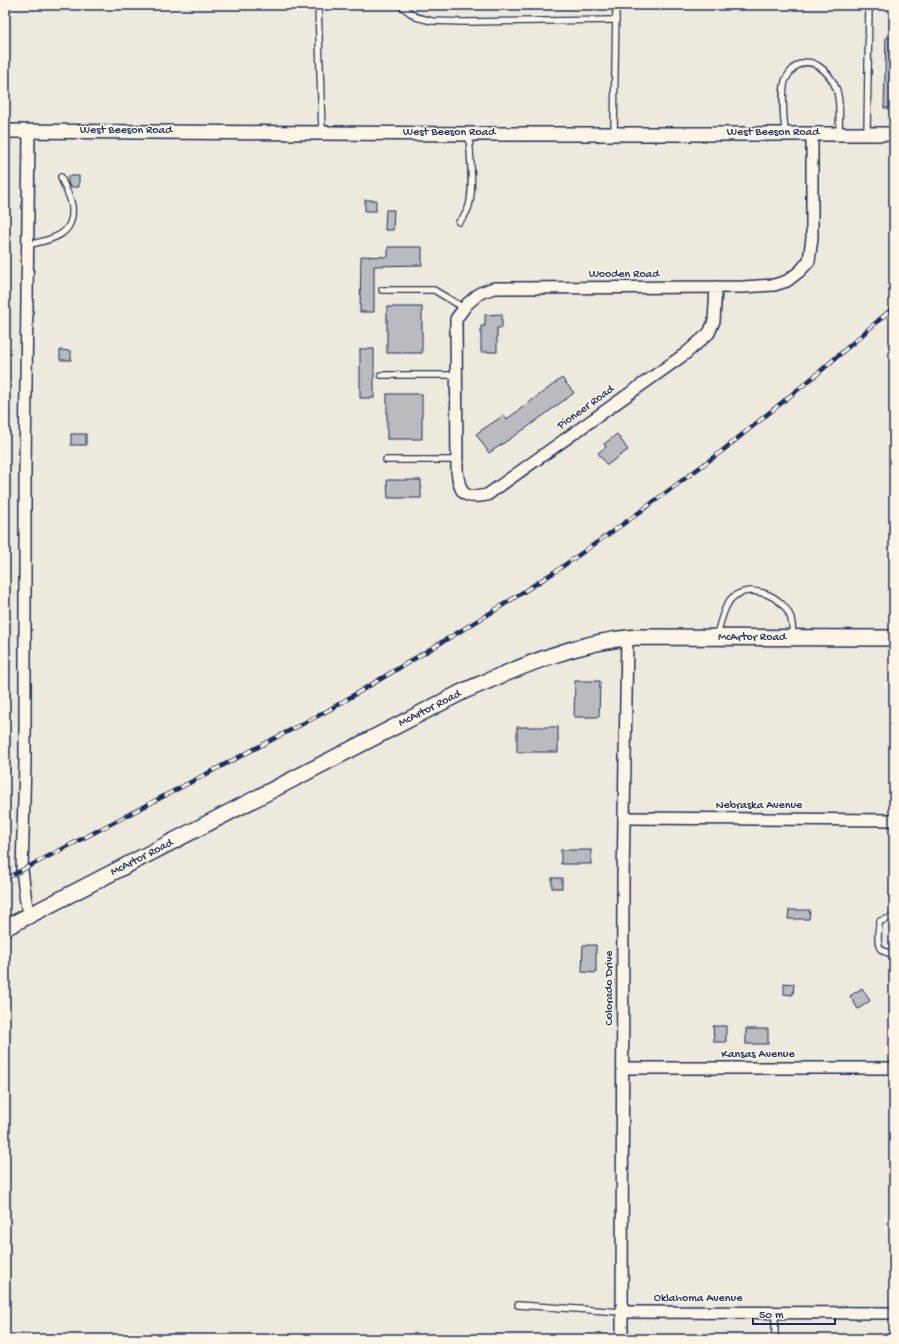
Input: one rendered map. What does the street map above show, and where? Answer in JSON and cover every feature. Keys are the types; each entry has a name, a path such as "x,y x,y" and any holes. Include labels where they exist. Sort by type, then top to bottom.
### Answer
{"main road":[{"name":"McArtor Road","path":"5,928 462,692 532,662 582,646 618,638 894,638"}],"street":[{"name":"West Beeson Road","path":"5,131 469,134 894,134"},
{"path":"29,131 24,612 25,762 22,870 26,902 30,915"},
{"name":"Wooden Road","path":"456,460 456,319 464,308 480,293 494,288 716,287 774,285 787,281 800,271 809,261 812,238 812,134"},
{"name":"Pioneer Road","path":"456,460 459,485 466,495 474,498 487,495 684,354 709,333 714,321 716,287"},
{"name":"Colorado Drive","path":"622,1339 624,818 627,638"},
{"name":"Nebraska Avenue","path":"624,818 894,820"},
{"name":"Kansas Avenue","path":"623,1068 894,1068"},
{"name":"Oklahoma Avenue","path":"622,1312 894,1313"}],"lane":[{"path":"318,5 322,132"},
{"path":"400,5 416,17 432,21 616,20"},
{"path":"614,133 616,5"},
{"path":"867,134 869,5"},
{"path":"785,133 784,96 788,73 801,63 809,62 817,64 826,72 836,86 839,98 839,134"},
{"path":"459,222 465,216 469,206 471,191 469,134"},
{"path":"27,245 56,238 63,233 69,224 72,207 70,196 63,186 61,177"},
{"path":"382,290 434,290 464,308"},
{"path":"381,375 456,375"},
{"path":"386,460 456,460"},
{"path":"717,637 719,623 733,597 749,590 765,592 780,602 790,616 793,638"},
{"path":"892,954 884,952 879,947 878,926 880,921 894,917"},
{"path":"518,1305 622,1312"},
{"path":"775,1313 775,1339"}],"building":[{"path":"886,37 894,38 894,108 884,108"},
{"path":"68,176 79,176 79,187 70,187"},
{"path":"365,200 376,200 376,211 365,211"},
{"path":"386,210 394,210 393,230 385,230"},
{"path":"388,247 422,247 422,265 374,266 374,312 360,312 361,256 388,257"},
{"path":"387,307 422,307 422,353 387,353"},
{"path":"502,314 502,328 497,328 497,352 481,352 481,326 485,326 485,315"},
{"path":"360,349 374,349 374,398 360,398"},
{"path":"60,350 71,351 71,360 60,360"},
{"path":"562,378 574,393 489,453 476,434 504,415 507,419"},
{"path":"387,394 422,394 422,439 387,439"},
{"path":"71,434 86,434 86,445 71,445"},
{"path":"617,434 628,450 607,465 598,453 606,447 604,444"},
{"path":"387,480 421,480 421,498 388,498"},
{"path":"575,681 600,681 599,717 574,717"},
{"path":"517,727 558,727 558,752 517,752"},
{"path":"561,850 591,850 591,864 561,864"},
{"path":"552,878 562,878 562,888 552,888"},
{"path":"789,910 810,910 809,919 788,919"},
{"path":"583,945 596,945 596,973 582,972"},
{"path":"784,983 794,984 793,995 784,994"},
{"path":"862,988 870,1001 858,1009 850,996"},
{"path":"713,1026 726,1026 726,1042 714,1042"},
{"path":"746,1029 768,1029 768,1044 746,1044"}],"railway":[{"path":"5,879 329,710 492,612 556,571 633,517 722,451 816,375 894,307"}]}
